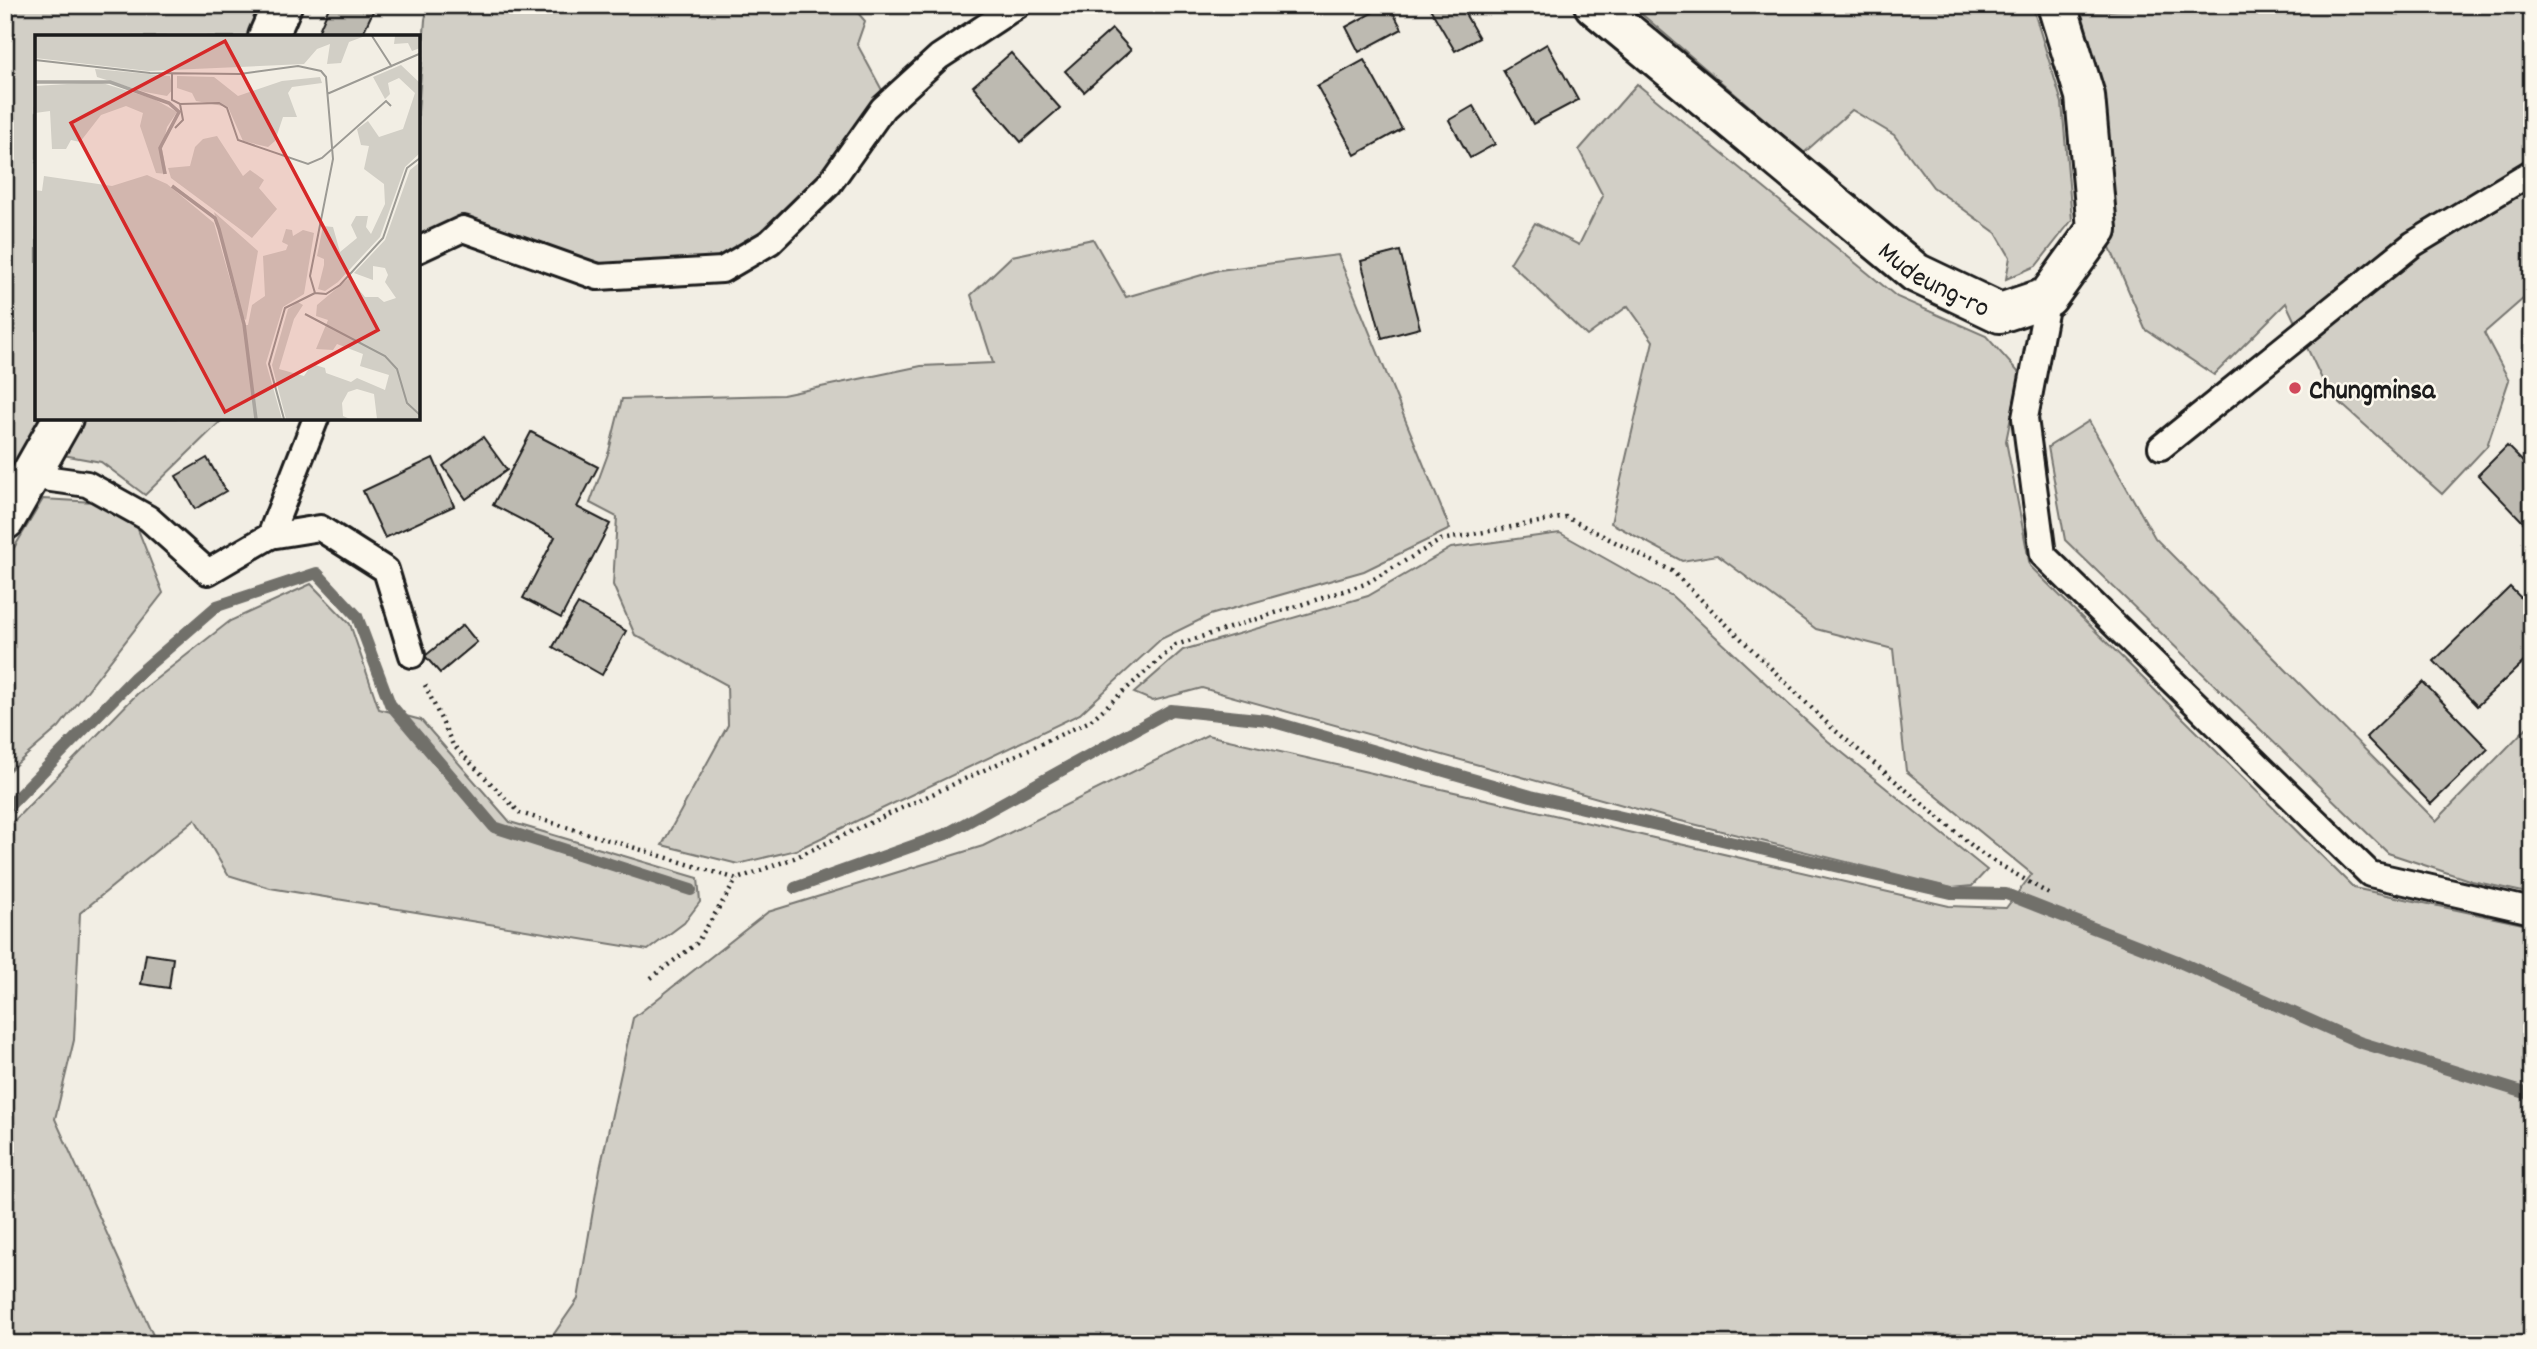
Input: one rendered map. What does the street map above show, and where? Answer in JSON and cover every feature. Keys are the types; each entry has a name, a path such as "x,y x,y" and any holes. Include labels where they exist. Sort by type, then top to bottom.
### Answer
{"main road":[{"path":"269,35 282,5"},
{"name":"Mudeung-ro","path":"1594,5 1916,273 2000,313 2048,297"},
{"path":"2048,297 2097,229 2085,96 2057,5"},
{"path":"5,520 62,420"}],"lane":[{"path":"420,249 463,229 598,277 722,270 770,242 829,184 883,108 939,57 1018,5"},
{"path":"2161,447 2413,244 2532,172"},
{"path":"2048,297 2025,418 2043,555 2370,874 2532,911"},
{"path":"270,536 315,420"},
{"path":"30,476 87,484 148,517 208,572 270,536 320,527 386,570 412,655"}],"path":[{"path":"412,655 453,745 520,814 737,878 794,858 1090,721 1176,645 1365,584 1441,540 1566,517 1672,571 1831,727 1982,854 2049,894"},
{"path":"651,978 696,944 737,878"}],"shaded area":[{"path":"5,5 263,5 248,35 35,35 35,420 41,420 5,485"},
{"path":"428,5 851,5 865,21 857,44 883,92 823,171 751,240 714,261 595,265 465,220 420,233 420,86"},
{"path":"1631,5 2032,5 2062,103 2072,220 2036,266 2006,279 2010,257 1996,233 1933,187 1894,135 1852,110 1804,153"},
{"path":"2187,5 2532,5 2532,291 2484,333 2509,380 2487,446 2442,494 2328,392 2286,303 2214,375 2145,329 2109,245 2097,98 2075,13"},
{"path":"1637,84 1897,297 1986,336 2020,374 2006,441 2030,566 2354,888 2532,926 2532,1344 547,1344 578,1299 600,1169 633,1018 768,912 983,846 1207,735 1949,906 2006,908 2032,874 1906,771 1893,649 1816,629 1717,555 1682,561 1611,523 1653,341 1628,306 1587,336 1510,263 1535,223 1579,245 1603,196 1579,150"},
{"path":"1093,239 1126,297 1219,270 1338,255 1450,529 1364,571 1210,615 1161,639 1080,714 796,850 738,864 662,845 728,725 727,685 635,635 613,585 617,517 590,503 609,451 622,399 783,395 921,366 993,363 971,295 1012,256"},
{"path":"82,420 222,420 145,495 101,462 63,455"},
{"path":"2089,421 2155,538 2436,821 2532,722 2532,894 2472,881 2388,853 2065,540 2048,447"},
{"path":"43,499 94,502 137,527 163,593 59,727 5,774 5,563"},
{"path":"1560,533 1672,596 1828,741 1987,870 1972,886 1952,888 1673,819 1202,688 1153,701 1134,693 1183,650 1368,596 1451,548"},
{"path":"311,584 350,624 379,709 421,720 510,822 698,878 700,902 684,923 648,950 270,888 228,875 195,819 80,913 74,1040 55,1119 157,1344 5,1344 5,830 137,694 230,621"}],"building":[{"path":"330,5 376,5 362,35 317,35"},
{"path":"1389,5 1402,29 1359,52 1346,27"},
{"path":"1428,5 1460,5 1479,38 1455,51"},
{"path":"1112,29 1131,50 1084,92 1065,71"},
{"path":"1547,44 1578,100 1533,124 1503,70"},
{"path":"1011,53 1060,108 1021,142 973,86"},
{"path":"1364,60 1402,129 1355,155 1317,86"},
{"path":"1473,106 1495,144 1470,158 1449,120"},
{"path":"1400,251 1420,328 1382,338 1361,261"},
{"path":"531,432 598,467 577,507 610,524 561,618 523,598 555,537 493,505"},
{"path":"483,437 507,470 466,499 443,466"},
{"path":"2507,446 2532,471 2532,515 2524,523 2478,475"},
{"path":"207,458 226,491 195,509 176,476"},
{"path":"433,458 454,506 385,538 363,491"},
{"path":"2510,587 2532,609 2532,654 2477,706 2434,661"},
{"path":"578,604 626,631 602,675 553,647"},
{"path":"463,625 477,642 440,673 425,656"},
{"path":"2423,682 2488,749 2431,804 2366,737"},
{"path":"146,954 173,958 169,988 141,984"}],"waterway":[{"path":"5,810 135,677 217,606 317,573 357,616 390,704 494,827 691,890"},
{"path":"795,888 946,834 1171,710 1267,720 1531,796 1951,893 2006,894 2175,960 2359,1042 2532,1095"}],"place":[{"name":"Chungminsa","path":"2295,388"}]}
